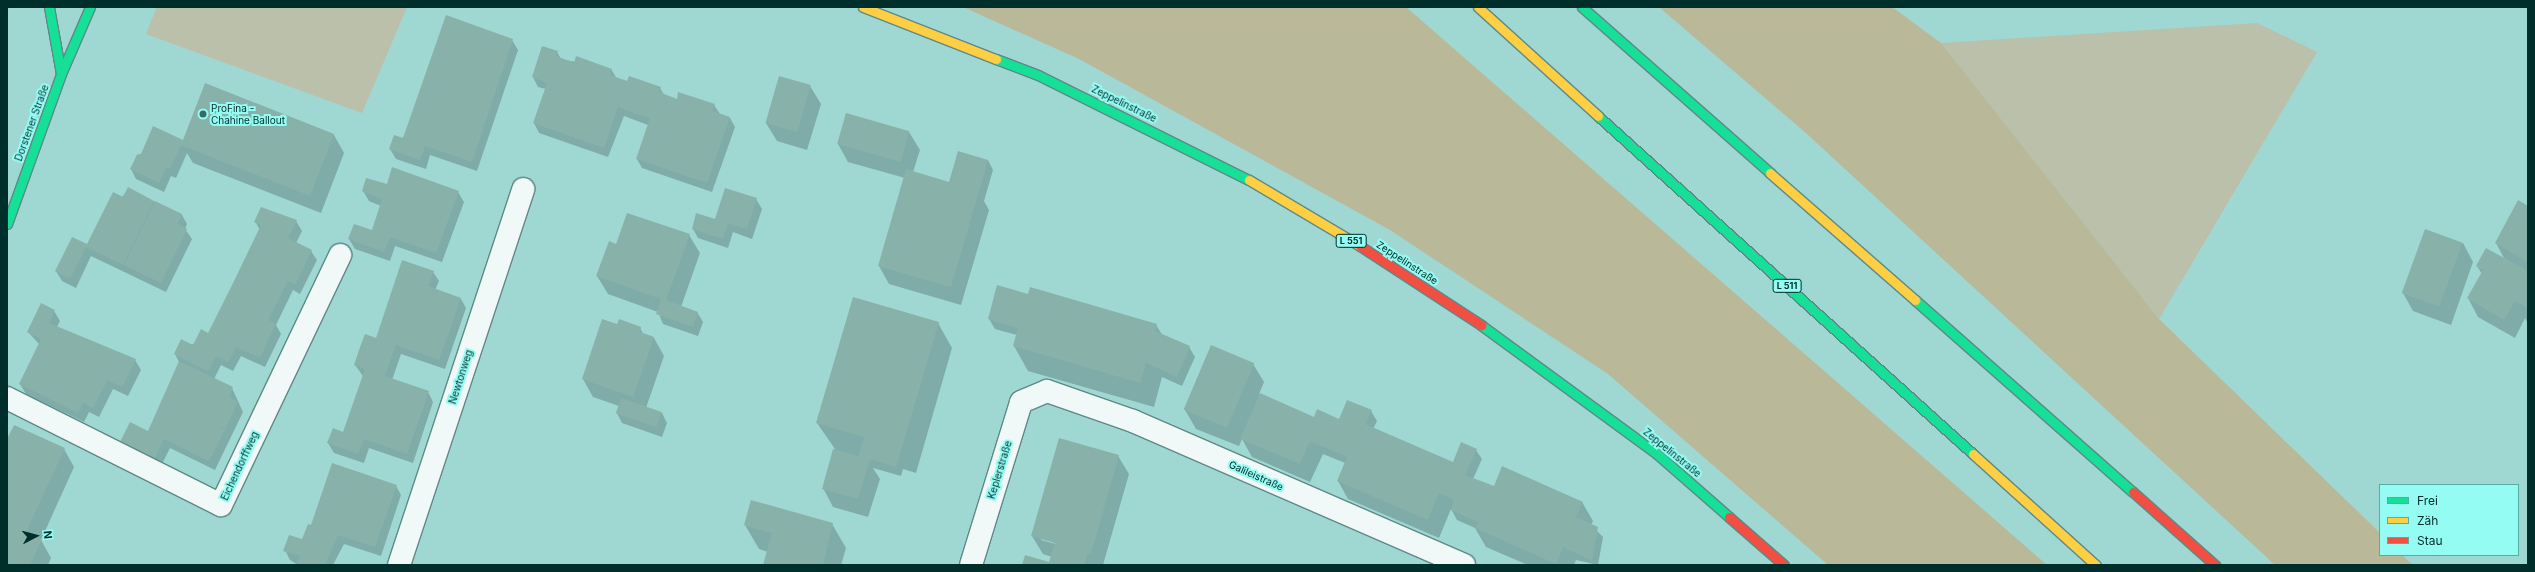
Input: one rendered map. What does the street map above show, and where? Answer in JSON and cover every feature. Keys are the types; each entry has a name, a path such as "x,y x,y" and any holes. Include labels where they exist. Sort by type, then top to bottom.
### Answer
{"main road":[{"name":"Dorstener Straße","path":"50,7 61,74"},
{"name":"Dorstener Straße","path":"7,224 61,74 90,7"},
{"name":"Zeppelinstraße","path":"863,7 1038,75 1223,164 1380,258 1511,344 1650,449 1748,530 1784,565"},
{"name":"L 511","path":"1478,7 2096,565"},
{"path":"1582,7 2215,565"}],"street":[{"name":"Newtonweg","path":"398,565 523,189"},
{"name":"Eichendorffweg","path":"7,398 221,505 340,255"},
{"name":"Keplerstraße","path":"971,565 1021,402 1046,391"},
{"name":"Galileistraße","path":"1046,391 1133,421 1464,565"}],"green space":[{"path":"157,7 407,7 362,113 146,34"},
{"path":"963,7 1406,7 2047,565 1828,565 1608,374 1390,230 1079,59"},
{"path":"1659,7 1892,7 1941,43 2159,319 2379,532 2379,556 2403,556 2413,565 2275,565 1807,134"},
{"path":"2257,23 2317,52 2159,319 1941,43"}],"building":[{"path":"446,15 513,39 472,162 425,146 420,160 389,149 394,135 403,138"},
{"path":"542,46 558,51 556,56 574,63 576,56 612,69 610,75 627,81 629,76 661,87 659,92 677,99 678,92 715,104 712,111 730,117 707,183 636,159 650,118 618,107 604,148 533,123 547,83 532,77"},
{"path":"779,76 811,85 797,132 765,123"},
{"path":"205,83 334,134 310,196 181,145 170,169 166,167 159,183 130,169 137,155 141,154 153,126 183,140"},
{"path":"846,113 909,131 901,162 837,144"},
{"path":"958,151 988,160 951,287 878,266 906,169 949,182"},
{"path":"392,167 459,191 436,253 390,237 384,252 348,239 354,224 372,230 382,199 362,191 366,178 387,184"},
{"path":"128,187 154,201 123,265 86,247 70,279 55,271 72,237 87,244 113,192 123,197"},
{"path":"725,188 757,198 747,229 728,223 723,239 692,229 696,213 715,219"},
{"path":"2518,200 2528,206 2528,262 2495,243"},
{"path":"155,201 182,214 178,224 187,229 161,283 124,265"},
{"path":"261,207 297,220 288,238 312,250 295,285 288,281 268,320 276,323 260,358 236,347 228,362 216,356 208,371 174,354 181,339 193,345 201,329 208,333 261,225 254,222"},
{"path":"627,213 690,234 666,300 698,312 693,327 656,314 661,299 596,276 609,241 616,244"},
{"path":"2425,229 2463,243 2439,307 2402,293"},
{"path":"2486,248 2528,271 2528,308 2515,301 2504,320 2467,298 2483,270 2476,266"},
{"path":"402,260 434,271 428,286 461,298 439,360 396,345 390,361 385,376 429,391 407,454 364,439 358,454 327,443 333,428 343,432 365,369 354,365 359,350 365,334 376,338"},
{"path":"997,285 1028,294 1030,287 1157,324 1155,331 1190,346 1177,377 1146,363 1140,383 1013,346 1018,328 988,319"},
{"path":"853,297 939,322 896,467 870,459 858,499 822,489 833,449 858,456 864,437 816,423"},
{"path":"41,303 55,310 49,323 136,359 122,387 107,380 93,408 83,403 78,413 19,384 41,339 27,332"},
{"path":"602,319 617,324 619,319 641,327 640,332 654,337 633,397 582,379"},
{"path":"1211,345 1254,363 1227,428 1184,409"},
{"path":"179,361 233,387 229,397 238,402 225,429 212,423 225,430 209,461 164,439 154,459 120,442 130,422 148,431"},
{"path":"1260,393 1314,417 1317,409 1339,419 1347,400 1372,410 1365,424 1453,462 1461,442 1477,449 1465,475 1494,486 1502,466 1583,502 1576,517 1598,527 1592,561 1563,547 1556,564 1475,528 1478,522 1451,510 1454,500 1439,493 1428,520 1337,481 1347,457 1310,441 1300,464 1240,439"},
{"path":"621,398 662,412 656,427 616,413"},
{"path":"14,425 65,448 26,532 42,539 30,565 7,565 7,439"},
{"path":"1059,438 1119,455 1091,554 1088,553 1084,565 1022,565 1025,555 1049,562 1055,543 1031,536"},
{"path":"332,463 397,485 375,547 338,535 325,565 297,565 300,556 283,551 289,535 302,539 308,524 311,525"},
{"path":"751,500 833,523 823,565 763,565 772,533 744,525"}],"traffic: fast":[{"path":"49,7 61,74"},
{"path":"7,224 61,74 90,7"},
{"path":"1582,7 1770,173"},
{"path":"996,59 1038,75 1249,180"},
{"path":"1598,116 1973,454"},
{"path":"1915,300 2133,492"},
{"path":"1481,325 1656,453 1729,517"}],"traffic: slow":[{"path":"863,7 996,59"},
{"path":"1478,7 1598,116"},
{"path":"1770,173 1915,300"},
{"path":"1249,180 1360,246"},
{"path":"1973,454 2096,565"}],"traffic: jam":[{"path":"1360,246 1481,325"},
{"path":"2133,492 2215,565"},
{"path":"1729,517 1784,565"}],"place":[{"name":"ProFina - Chahine Ballout","path":"203,114"}]}
